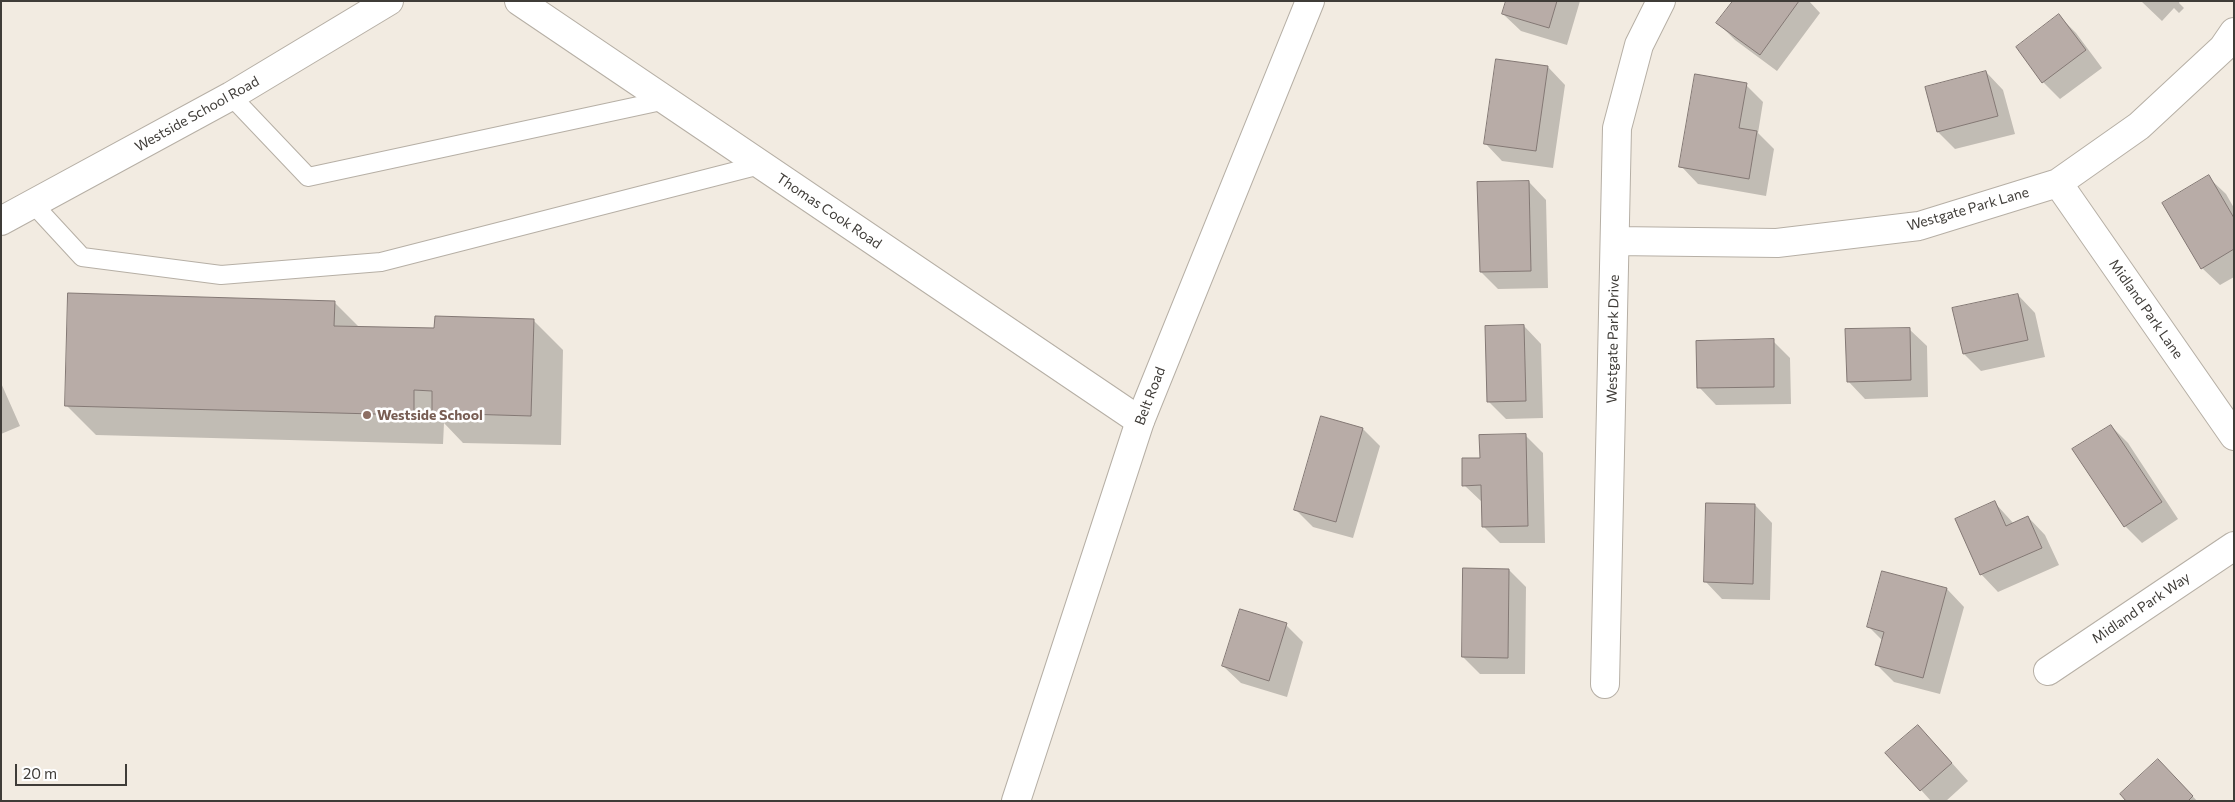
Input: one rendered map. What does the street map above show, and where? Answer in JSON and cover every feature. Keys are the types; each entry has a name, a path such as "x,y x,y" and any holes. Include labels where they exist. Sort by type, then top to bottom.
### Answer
{"street":[{"name":"Westside School Road","path":"1,221 34,205 231,96 389,1"},
{"name":"Thomas Cook Road","path":"519,1 1140,421"},
{"name":"Belt Road","path":"1016,801 1140,421 1310,1"},
{"name":"Westgate Park Drive","path":"1605,684 1617,128 1639,46 1661,1"},
{"name":"Westgate Park Lane","path":"1615,241 1777,243 1919,226 2058,183 2139,126 2223,48 2234,32"},
{"name":"Midland Park Lane","path":"2058,183 2234,436"},
{"name":"Midland Park Way","path":"2048,671 2234,546"}],"lane":[{"path":"231,96 308,177 666,100"},
{"path":"34,205 82,257 221,275 381,262 760,165"}],"building":[{"path":"1506,1 1557,1 1549,28 1502,14"},
{"path":"1733,1 1799,1 1760,55 1716,23"},
{"path":"2059,14 2086,50 2042,83 2016,47"},
{"path":"1496,59 1548,66 1536,151 1484,144"},
{"path":"1986,71 1998,116 1937,132 1925,87"},
{"path":"1695,74 1747,83 1739,128 1757,131 1749,179 1679,167"},
{"path":"2209,175 2234,218 2234,249 2201,269 2162,203"},
{"path":"1529,181 1531,271 1480,272 1477,182"},
{"path":"68,293 335,301 334,326 434,328 435,316 534,319 531,416 432,413 432,391 414,390 414,415 65,406"},
{"path":"2018,294 2028,340 1963,354 1952,308"},
{"path":"1524,325 1526,401 1487,402 1485,326"},
{"path":"1910,328 1911,380 1847,382 1845,329"},
{"path":"1774,339 1774,387 1697,388 1696,341"},
{"path":"1321,416 1363,428 1336,522 1294,510"},
{"path":"2111,425 2162,502 2124,527 2072,449"},
{"path":"1526,434 1528,526 1482,527 1481,485 1462,486 1462,458 1480,458 1479,435"},
{"path":"1995,501 2006,526 2028,516 2042,548 1980,575 1955,519"},
{"path":"1706,503 1755,504 1753,584 1704,582"},
{"path":"1463,568 1509,569 1508,658 1462,657"},
{"path":"1882,571 1947,588 1923,678 1875,665 1884,632 1867,627"},
{"path":"1240,609 1287,623 1269,681 1222,666"},
{"path":"1918,725 1952,763 1920,791 1885,753"},
{"path":"2158,759 2193,796 2188,801 2126,801 2120,794"}],"place":[{"name":"Westside School","path":"367,415"}]}
